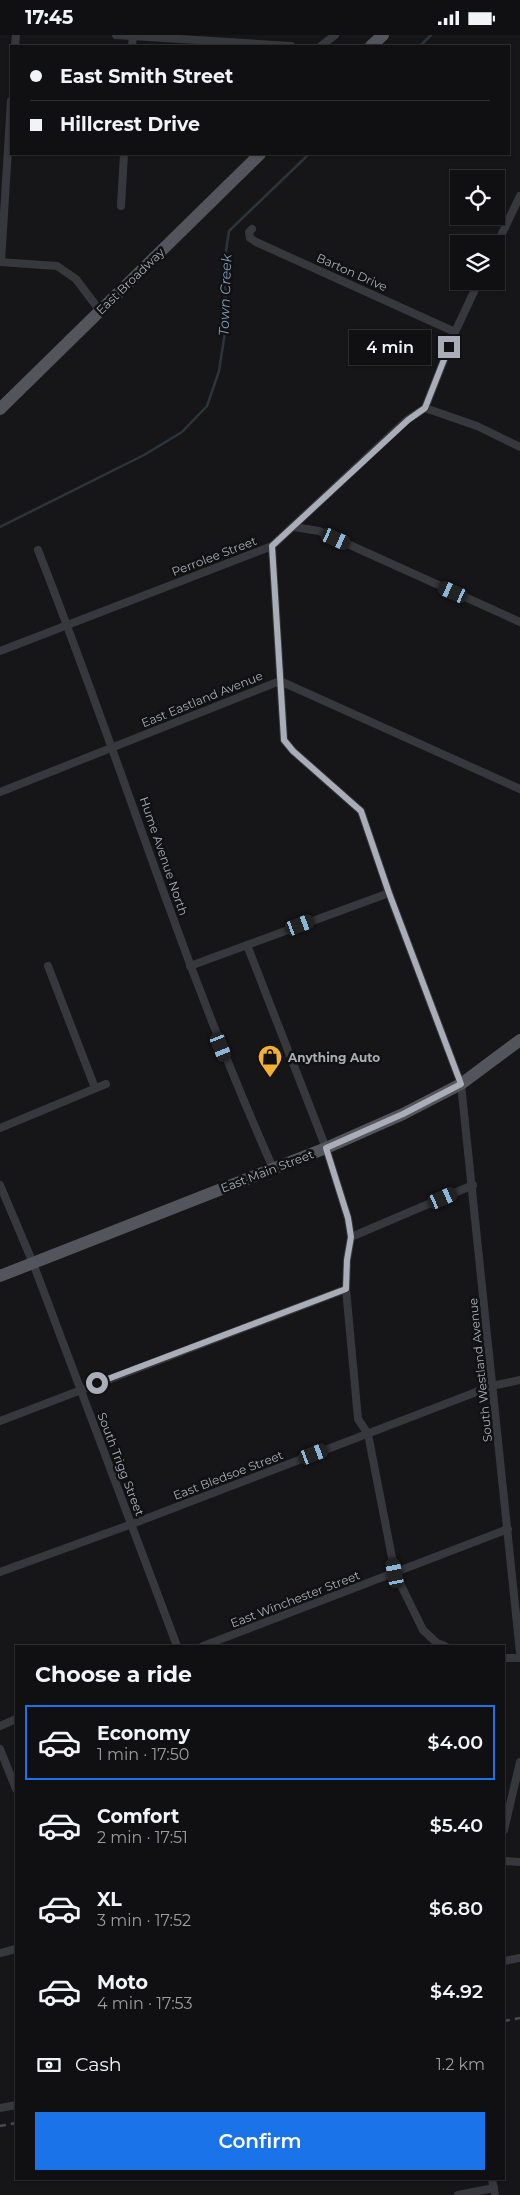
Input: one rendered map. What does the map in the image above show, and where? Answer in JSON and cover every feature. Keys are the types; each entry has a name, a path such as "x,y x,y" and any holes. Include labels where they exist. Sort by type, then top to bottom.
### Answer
{"main road":[{"path":"372,45 383,35"},
{"name":"East Broadway","path":"0,409 259,155"},
{"name":"East Main Street","path":"0,1276 326,1148 403,1114 461,1084 520,1040"}],"street":[{"path":"116,35 252,41 283,45"},
{"path":"322,45 336,35"},
{"path":"10,116 0,262 57,266 76,279 100,311"},
{"path":"121,206 124,155"},
{"path":"501,235 520,196"},
{"name":"Barton Drive","path":"252,229 249,232 250,238 256,242 455,332"},
{"path":"475,290 455,332 425,408 477,425 520,447"},
{"name":"Perrolee Street","path":"0,651 272,546 408,420 425,408"},
{"path":"294,527 319,531 520,622"},
{"name":"South Westland Avenue","path":"272,546 284,740 293,751 361,811 389,893 461,1084 473,1185 520,1653"},
{"name":"Hume Avenue North","path":"38,550 68,624 113,747 190,966 239,1091 273,1169"},
{"name":"East Eastland Avenue","path":"0,792 280,681 520,789"},
{"path":"190,966 389,893"},
{"path":"247,945 326,1148 348,1218 351,1237 347,1260 346,1289 358,1419 368,1433 395,1573 423,1630 437,1643 442,1645"},
{"path":"48,966 95,1088"},
{"path":"0,1128 106,1084"},
{"name":"South Trigg Street","path":"0,1185 32,1263 177,1645"},
{"path":"351,1237 473,1185"},
{"path":"0,1421 346,1289"},
{"name":"East Bledsoe Street","path":"0,1571 132,1524 492,1386 520,1380"},
{"name":"East Winchester Street","path":"206,1645 508,1529"},
{"path":"505,1658 520,1658"},
{"path":"0,1726 15,1719"},
{"path":"0,1749 15,1786"},
{"path":"507,1814 520,1762"},
{"path":"505,1861 520,1862"},
{"path":"0,1953 15,1949"},
{"path":"505,1961 520,1958"},
{"path":"0,2108 15,2105"},
{"path":"458,2195 494,2191"}],"waterway":[{"name":"Town Creek","path":"421,45 431,35"},
{"name":"Town Creek","path":"0,527 144,455 182,432 207,406 219,371 226,326 225,257 229,231 308,155"}],"railway":[{"path":"505,2021 520,2018"},
{"path":"0,2126 15,2123"}],"place":[{"name":"Anything Auto","path":"270,1078"}],"route":[{"path":"97,1383 346,1289 347,1260 351,1237 348,1218 326,1148 403,1114 461,1084 389,893 361,811 293,751 284,740 272,546 408,420 425,408 449,347"}]}
